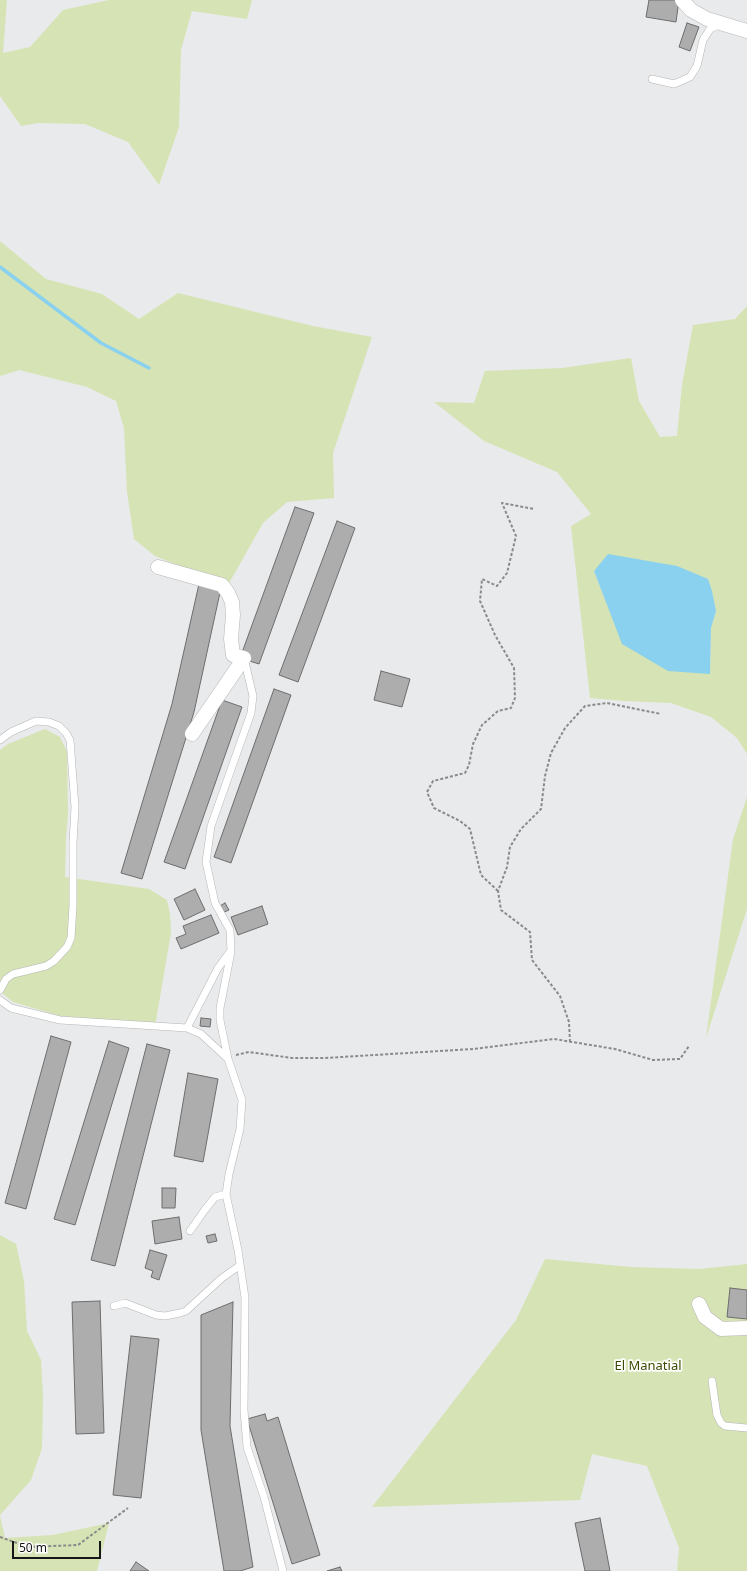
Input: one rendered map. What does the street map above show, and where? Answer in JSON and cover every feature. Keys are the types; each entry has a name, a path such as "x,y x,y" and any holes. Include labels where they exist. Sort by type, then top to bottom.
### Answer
{"street":[{"path":"682,0 691,10 707,19 747,31"},
{"path":"158,567 222,585 232,602 233,655 244,658 192,734"},
{"path":"699,1304 704,1317 721,1329 747,1328"}],"lane":[{"path":"652,79 674,84 690,77 697,66 703,40 710,29 722,23"},
{"path":"244,658 253,696 251,713 211,826 206,862 215,903 230,930 231,952 220,1008 220,1020 228,1059 242,1100 240,1129 229,1174 226,1194 238,1250 239,1266 245,1298 244,1410 247,1447 264,1497 283,1571"},
{"path":"0,740 11,732 36,721 49,722 59,726 66,732 70,740 75,807 71,938 67,947 54,961 46,966 13,974 6,979 0,990"},
{"path":"187,1028 218,968 231,952"},
{"path":"0,1000 11,1008 60,1020 187,1028 202,1034 228,1059"},
{"path":"190,1231 216,1197 226,1194"},
{"path":"114,1306 125,1303 156,1315 165,1316 180,1313 186,1311 222,1278 239,1266"},
{"path":"712,1381 717,1415 721,1422 725,1426 747,1428"}],"path":[{"path":"498,891 481,875 470,829 460,820 434,808 428,792 433,781 465,773 469,765 473,744 482,725 498,711 511,708 515,698 514,668 495,635 480,601 482,579 497,586 507,573 516,536 502,503 534,509"},
{"path":"570,1042 569,1022 560,996 532,960 530,932 501,910 498,891 507,867 510,848 521,829 541,808 551,752 565,728 585,706 607,703 661,714"},
{"path":"228,1059 238,1054 249,1052 292,1058 325,1058 473,1049 554,1039 615,1049 653,1060 680,1059 689,1046"},
{"path":"0,1537 28,1547 78,1545 128,1508"}],"green space":[{"path":"0,0 7,0 3,53 30,47 63,10 109,0 252,0 247,19 192,11 181,50 179,127 159,185 128,142 85,124 38,123 21,126 0,96"},
{"path":"0,241 46,279 102,294 139,319 178,293 313,326 372,337 333,453 334,498 287,502 263,523 228,585 155,556 134,539 127,492 124,428 116,401 87,387 19,370 0,376"},
{"path":"747,306 747,754 737,738 711,717 671,703 590,698 571,526 591,514 557,472 484,441 434,402 474,403 485,371 562,368 631,358 639,401 660,437 677,436 682,385 693,325 735,319","holes":["594,571 716,611 711,628 710,674 605,599"]},
{"path":"45,729 60,737 67,752 68,814 65,877 149,889 167,900 170,914 171,933 155,1026 60,1016 13,1002 0,991 0,750 8,744"},
{"path":"747,797 747,909 706,1038 733,839"},
{"path":"0,1235 16,1244 24,1281 27,1331 41,1360 43,1397 42,1448 31,1480 0,1515"},
{"name":"El Manatial","path":"545,1259 631,1267 700,1269 747,1264 747,1571 677,1571 679,1548 647,1466 592,1454 580,1500 372,1507 516,1320"},
{"path":"0,1516 5,1538 53,1535 109,1523 97,1571 0,1571"}],"water":[{"path":"608,554 677,566 708,579 716,611 711,628 710,674 668,671 622,644 594,571"}],"building":[{"path":"649,0 679,0 676,22 646,17"},
{"path":"687,23 699,27 690,51 679,47"},
{"path":"295,507 314,513 259,664 240,658"},
{"path":"337,521 355,528 298,682 279,675"},
{"path":"199,584 221,588 194,712 142,879 121,873 172,704"},
{"path":"381,671 410,679 402,707 374,700"},
{"path":"274,689 291,695 231,863 214,857"},
{"path":"222,700 242,707 185,869 164,862"},
{"path":"195,889 205,910 184,920 174,899"},
{"path":"225,903 229,910 222,913 218,907"},
{"path":"262,906 268,924 238,935 231,917"},
{"path":"211,915 219,933 181,949 176,938 186,934 183,926"},
{"path":"201,1018 211,1019 210,1027 200,1026"},
{"path":"51,1036 71,1042 26,1209 5,1203"},
{"path":"109,1041 129,1048 75,1225 54,1219"},
{"path":"147,1044 170,1050 115,1266 91,1260"},
{"path":"188,1073 218,1079 203,1162 174,1156"},
{"path":"162,1188 176,1188 175,1208 162,1208"},
{"path":"179,1217 182,1239 155,1244 152,1221"},
{"path":"215,1234 217,1241 208,1243 206,1236"},
{"path":"150,1250 167,1255 159,1280 151,1277 153,1271 145,1268"},
{"path":"730,1288 747,1290 747,1319 727,1317"},
{"path":"100,1301 104,1433 76,1434 72,1302"},
{"path":"233,1302 230,1426 253,1567 240,1571 224,1571 201,1430 201,1315"},
{"path":"131,1336 159,1339 141,1498 113,1495"},
{"path":"265,1414 267,1421 278,1417 320,1555 292,1564 247,1419"},
{"path":"600,1518 610,1571 585,1571 575,1523"},
{"path":"136,1562 149,1571 130,1571"},
{"path":"340,1567 342,1571 327,1571"}],"waterway":[{"path":"0,267 101,343 149,368"}]}
